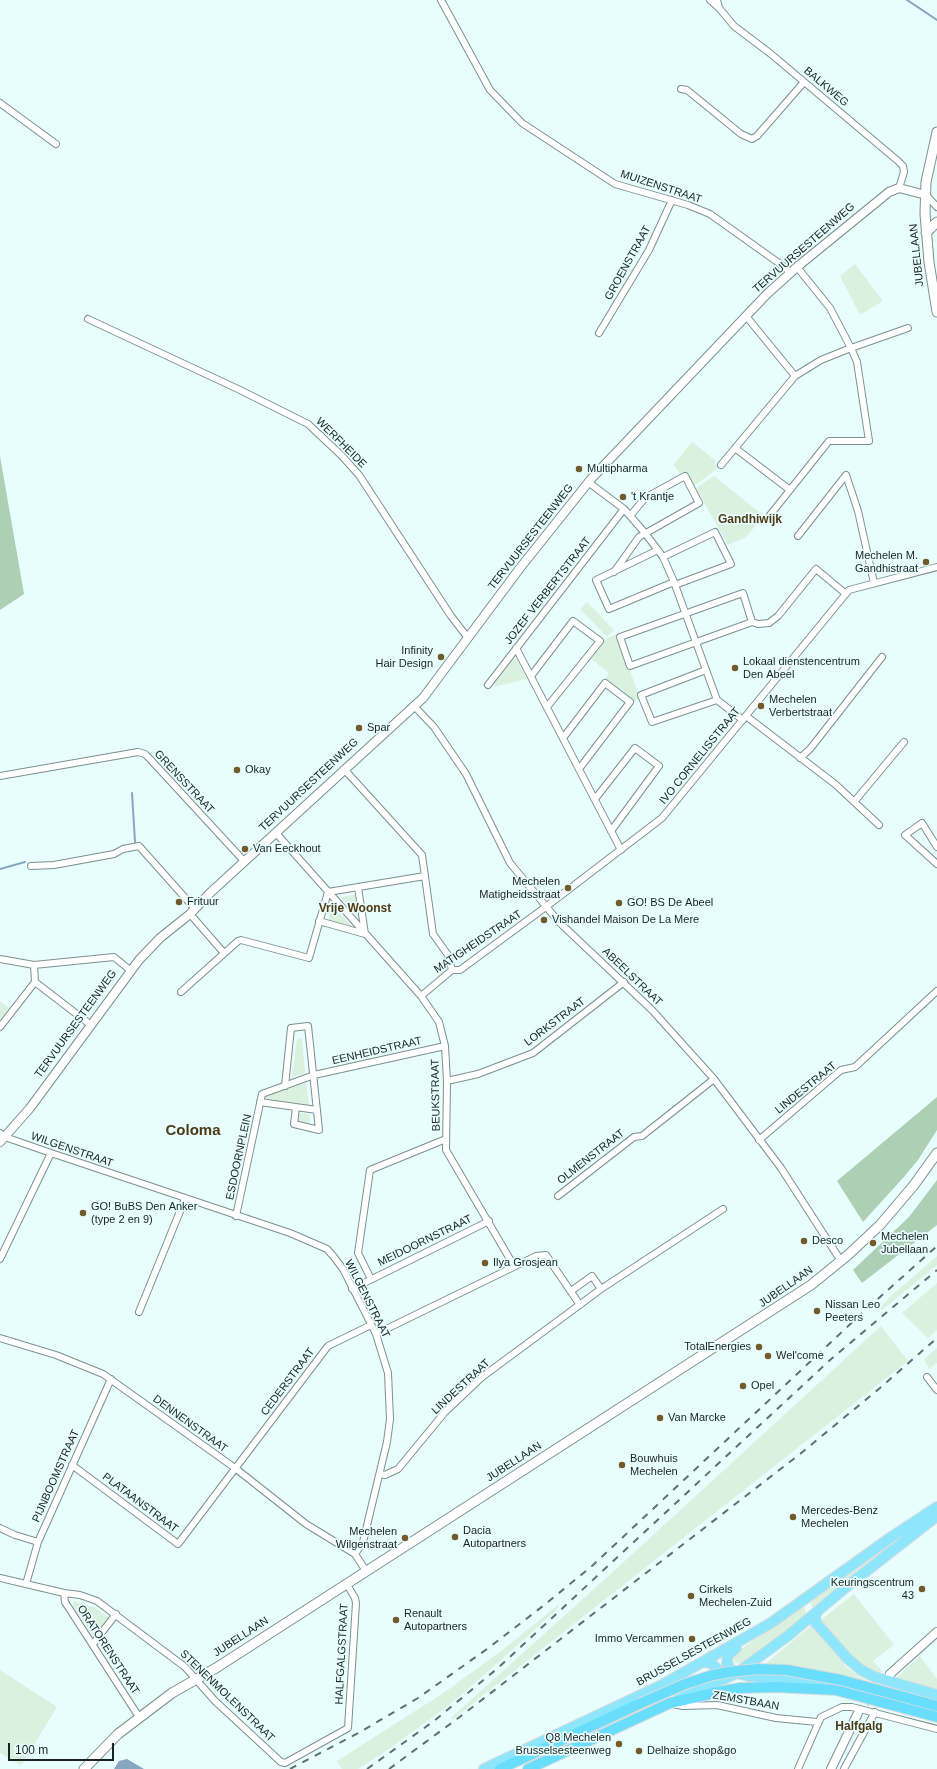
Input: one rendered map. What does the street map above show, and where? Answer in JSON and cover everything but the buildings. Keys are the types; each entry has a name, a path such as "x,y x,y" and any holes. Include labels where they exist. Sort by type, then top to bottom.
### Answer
{"highway":[{"path":"500,1769 685,1684 713,1675 729,1672 758,1669 780,1669 801,1672 842,1680 937,1706"},
{"path":"670,1703 724,1690 782,1687 836,1690 937,1717"},
{"name":"BRUSSELSESTEENWEG","path":"528,1769 670,1703"}],"main road":[{"path":"926,195 926,182 937,132"},
{"name":"JUBELLAAN","path":"926,195 928,262 937,312"},
{"path":"926,233 937,222"},
{"name":"JUBELLAAN","path":"84,1769 101,1749 139,1716 172,1693 197,1680 786,1302 841,1261 866,1239 897,1206 937,1153"},
{"name":"BRUSSELSESTEENWEG","path":"670,1703 737,1673 789,1635 937,1507"},
{"name":"BRUSSELSESTEENWEG","path":"485,1769 616,1708 704,1662 771,1624 802,1600 937,1516"},
{"path":"818,1611 815,1615 816,1623 848,1659 861,1670 875,1677 937,1695"},
{"path":"771,1624 734,1649 728,1655 726,1663 728,1667 737,1673 753,1677 786,1679 836,1690"},
{"path":"704,1662 711,1663 718,1669 718,1676 713,1684"}],"street":[{"name":"MUIZENSTRAAT","path":"441,0 490,90 510,112 533,131 616,184 672,200 710,214 783,266 794,270 830,308 857,362 869,441 829,441 790,490"},
{"name":"BALKWEG","path":"710,0 734,26 804,82 898,161 904,172 899,188"},
{"name":"BALKWEG","path":"717,0 719,8"},
{"path":"681,89 687,90 741,134 752,139 757,136 804,82"},
{"path":"0,103 56,144"},
{"path":"899,188 926,195 937,207"},
{"name":"TERVUURSESTEENWEG","path":"2,1137 30,1108 130,970 160,938 193,912 210,893 414,706 430,689 520,568 588,482 746,316 794,270 889,192 899,188"},
{"name":"GROENSTRAAT","path":"599,333 649,250 672,200"},
{"path":"746,316 795,376"},
{"name":"WERFHEIDE","path":"88,319 240,390 308,424 341,455 359,475 451,616 468,638"},
{"path":"721,465 795,376 821,360 908,328"},
{"path":"735,448 790,490 770,515"},
{"path":"798,536 846,474 858,512 874,583"},
{"path":"614,572 639,537 699,503 685,476 645,498 630,516"},
{"path":"588,482 624,510 645,533 663,557 675,584 717,700 835,784 879,825"},
{"name":"JOZEF VERBERTSTRAAT","path":"488,685 624,510"},
{"path":"658,550 596,580 609,608 731,564 715,532 663,557"},
{"name":"IVO CORNELISSTRAAT","path":"547,906 662,818 849,590 937,567"},
{"path":"752,622 743,593 620,637 630,666 752,622 758,624 769,623 778,616 816,569 846,594"},
{"path":"531,676 574,621 600,641 547,707"},
{"path":"516,648 621,850"},
{"path":"800,758 810,749 882,657"},
{"path":"706,670 641,695 652,722 717,700"},
{"path":"563,738 605,683 630,702 579,769"},
{"name":"ABEELSTRAAT","path":"414,706 434,727 466,774 510,863 559,922 652,1010 714,1080 781,1168 841,1261"},
{"path":"854,802 904,742"},
{"path":"595,799 634,748 659,766 611,831"},
{"name":"GRENSSTRAAT","path":"0,776 138,752 145,754 244,862"},
{"path":"344,769 422,855 433,934 448,955 452,970"},
{"path":"937,847 922,823 905,835 937,864"},
{"name":"BEUKSTRAAT","path":"276,833 421,996 439,1022 445,1046 448,1080 446,1150 514,1266"},
{"path":"31,866 54,865 114,854 124,849 139,846 162,872 224,954"},
{"path":"180,992 241,940 309,958 328,892 425,876"},
{"path":"319,921 365,934 358,887"},
{"name":"MATIGHEIDSTRAAT","path":"421,996 452,970 460,970 547,906"},
{"path":"0,959 34,965 114,957 130,970"},
{"path":"0,1027 35,982 34,965"},
{"path":"35,982 91,1025"},
{"name":"LORKSTRAAT","path":"448,1080 478,1074 533,1053 624,982"},
{"name":"LINDESTRAAT","path":"759,1140 841,1070 855,1067 937,991"},
{"path":"285,1086 291,1028 308,1026 319,1130 294,1124 296,1108"},
{"name":"EENHEIDSTRAAT","path":"314,1075 445,1046"},
{"name":"ESDOORNPLEIN","path":"236,1216 262,1094 314,1075"},
{"name":"OLMENSTRAAT","path":"558,1196 634,1137 642,1136 714,1080"},
{"name":"ESDOORNPLEIN","path":"260,1102 317,1110"},
{"name":"WILGENSTRAAT","path":"2,1137 290,1233 327,1249 342,1269 376,1334 388,1373 390,1419 387,1442 363,1542 355,1554"},
{"name":"MEIDOORNSTRAAT","path":"371,1279 358,1253 370,1170 446,1139"},
{"path":"0,1259 51,1153"},
{"path":"139,1312 185,1199"},
{"name":"LINDESTRAAT","path":"380,1474 385,1475 398,1469 445,1412 482,1377 602,1289 723,1209"},
{"name":"MEIDOORNSTRAAT","path":"352,1289 488,1221"},
{"path":"376,1334 536,1256 546,1255 580,1305"},
{"path":"571,1291 592,1276 602,1289"},
{"name":"CEDERSTRAAT","path":"235,1468 328,1346 371,1325"},
{"name":"DENNENSTRAAT","path":"0,1338 56,1355 111,1379 235,1468 306,1524 355,1554"},
{"path":"928,1377 936,1386"},
{"name":"PIJNBOOMSTRAAT","path":"26,1584 38,1542 111,1379"},
{"name":"PLATAANSTRAAT","path":"72,1465 178,1544 235,1468"},
{"path":"0,1528 15,1536 38,1542"},
{"path":"355,1554 366,1571"},
{"name":"STENENMOLENSTRAAT","path":"0,1578 98,1600 185,1667 215,1701 281,1762 285,1763 348,1728"},
{"name":"HALFGALGSTRAAT","path":"346,1583 356,1598 348,1728"},
{"name":"ORATORENSTRAAT","path":"64,1593 65,1602 139,1716"},
{"path":"93,1644 116,1614"},
{"path":"890,1674 937,1632"},
{"name":"ZEMSTBAAN","path":"670,1703 683,1706 717,1706 776,1718 817,1722"},
{"path":"798,1769 817,1722 825,1714 842,1707 852,1707 875,1712 937,1729"},
{"path":"831,1769 858,1712"},
{"path":"844,1769 875,1712"}],"green space":[{"path":"855,264 883,301 860,315 840,276"},
{"path":"692,442 716,461 714,464 718,468 694,486 685,471 680,473 673,465"},
{"path":"0,456 24,594 0,610"},
{"path":"714,476 764,516 746,537 728,545 696,488"},
{"path":"587,602 614,630 607,637 580,609"},
{"path":"617,634 640,699 634,701 605,679 609,673 590,658 603,640"},
{"path":"513,659 517,659 527,679 493,687"},
{"path":"355,895 360,920 341,897"},
{"path":"332,905 352,926 328,920"},
{"path":"0,1002 10,1008 0,1022"},
{"path":"302,1038 305,1073 292,1077 297,1039"},
{"path":"306,1083 309,1105 264,1098 264,1096"},
{"path":"937,1097 937,1130 918,1160 863,1222 837,1181"},
{"path":"299,1113 310,1114 310,1124 297,1121"},
{"path":"937,1180 937,1225 862,1283 853,1270 909,1217"},
{"path":"937,1256 937,1265 882,1310 880,1308 889,1298"},
{"path":"937,1283 937,1330 928,1338 902,1313"},
{"path":"881,1326 908,1361 453,1719 451,1718 615,1570"},
{"path":"937,1348 937,1363 929,1369 924,1359"},
{"path":"898,1538 901,1539 813,1610 810,1599"},
{"path":"854,1594 894,1645 873,1661 882,1671 879,1675 859,1664 822,1626 821,1620"},
{"path":"73,1601 96,1608 109,1618 94,1638 73,1605"},
{"path":"558,1605 558,1608 529,1635 445,1708 389,1749 358,1769 342,1769 337,1761 445,1692 505,1648"},
{"path":"800,1606 804,1606 806,1613 802,1618 754,1657 742,1663 735,1663 733,1658 738,1651 786,1619"},
{"path":"812,1625 835,1650 846,1667 862,1678 873,1683 803,1667 765,1664"},
{"path":"920,1656 937,1679 937,1690 895,1679"},
{"path":"0,1670 57,1707 20,1765 0,1753"}],"water":[{"path":"127,1759 144,1769 114,1769 119,1761"}],"waterway":[{"path":"907,0 937,20"},
{"path":"132,793 135,842"},
{"path":"0,869 25,862"}],"tunnel":[{"path":"858,1713 888,1676"}],"railway":[{"path":"290,1769 360,1732 418,1698 487,1649 543,1606 592,1566 860,1315 937,1246"},
{"path":"367,1769 434,1721 498,1668 830,1360 937,1270"},
{"path":"389,1769 461,1716 800,1454 880,1388 937,1338"}],"place":[{"name":"Multipharma","path":"579,469"},
{"name":"'t Krantje","path":"623,497"},
{"name":"Mechelen M. Gandhistraat","path":"926,562"},
{"name":"Infinity Hair Design","path":"441,657"},
{"name":"Lokaal dienstencentrum Den Abeel","path":"735,668"},
{"name":"Mechelen Verbertstraat","path":"761,706"},
{"name":"Spar","path":"359,728"},
{"name":"Okay","path":"237,770"},
{"name":"Van Eeckhout","path":"245,849"},
{"name":"Mechelen Matigheidsstraat","path":"568,888"},
{"name":"Frituur","path":"179,902"},
{"name":"GO! BS De Abeel","path":"619,903"},
{"name":"Vishandel Maison De La Mere","path":"544,920"},
{"name":"GO! BuBS Den Anker (type 2 en 9)","path":"83,1213"},
{"name":"Desco","path":"804,1241"},
{"name":"Mechelen Jubellaan","path":"873,1243"},
{"name":"Ilya Grosjean","path":"485,1263"},
{"name":"Nissan Leo Peeters","path":"817,1311"},
{"name":"TotalEnergies","path":"759,1347"},
{"name":"Wel'come","path":"768,1356"},
{"name":"Opel","path":"743,1386"},
{"name":"Van Marcke","path":"660,1418"},
{"name":"Bouwhuis Mechelen","path":"622,1465"},
{"name":"Mercedes-Benz Mechelen","path":"793,1517"},
{"name":"Dacia Autopartners","path":"455,1537"},
{"name":"Mechelen Wilgenstraat","path":"405,1538"},
{"name":"Keuringscentrum 43","path":"922,1589"},
{"name":"Cirkels Mechelen-Zuid","path":"691,1596"},
{"name":"Renault Autopartners","path":"396,1620"},
{"name":"Immo Vercammen","path":"692,1639"},
{"name":"Q8 Mechelen Brusselsesteenweg","path":"619,1744"},
{"name":"Delhaize shop&go","path":"639,1751"}],"district":[{"name":"Gandhiwijk","path":"750,520"},
{"name":"Vrije Woonst","path":"355,909"},
{"name":"Coloma","path":"193,1131"},
{"name":"Halfgalg","path":"859,1727"}]}
